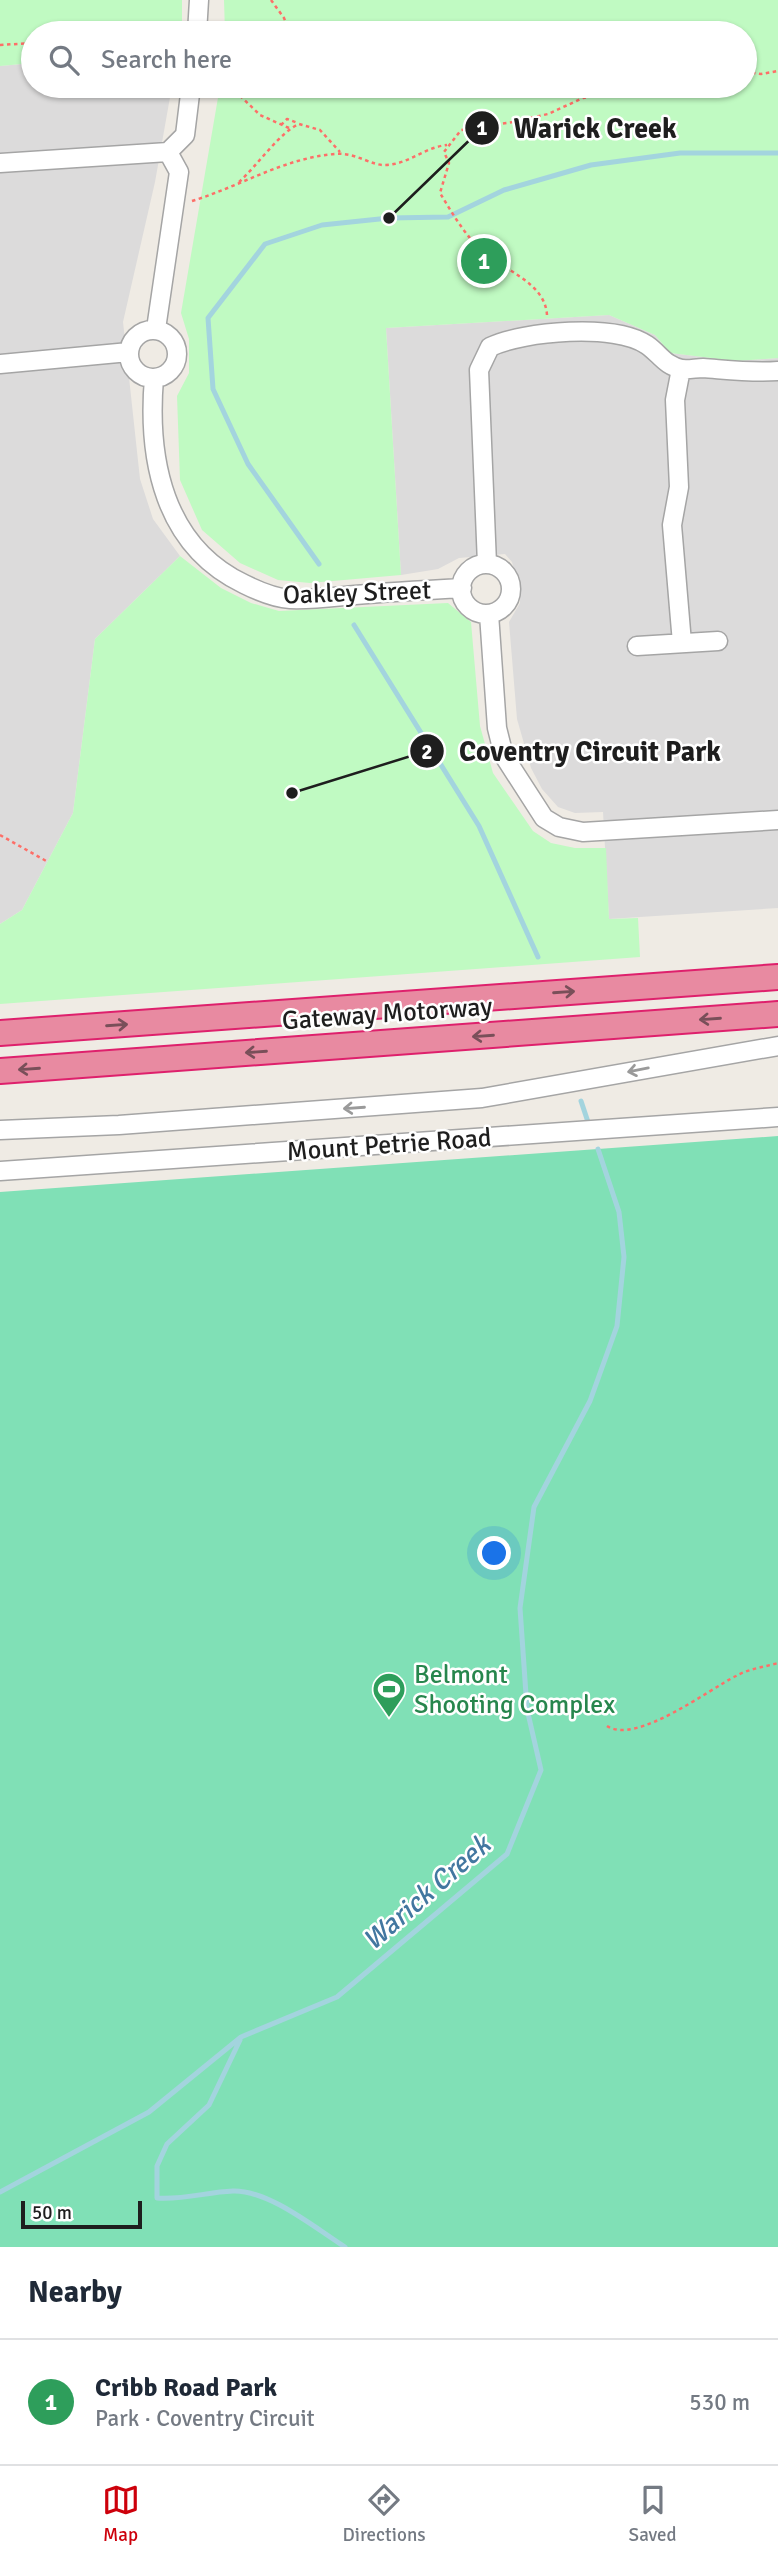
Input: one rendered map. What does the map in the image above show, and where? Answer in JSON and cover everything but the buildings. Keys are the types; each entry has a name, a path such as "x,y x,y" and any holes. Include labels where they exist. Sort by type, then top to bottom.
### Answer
{"highway":[{"name":"Gateway Motorway","path":"0,1033 778,976"},
{"name":"Gateway Motorway","path":"0,1071 778,1014"}],"street":[{"path":"198,21 199,0"},
{"path":"0,163 167,152 185,135 190,98"},
{"path":"156,329 179,172 167,152"},
{"path":"156,329 172,338 177,355 170,371 153,378 135,370 129,352 138,335 156,329"},
{"path":"487,564 479,370 490,346 509,338 599,332 623,335 647,345 664,362 681,369 738,373 778,371"},
{"path":"0,364 129,352"},
{"path":"681,369 675,400 679,487 672,525 682,643"},
{"name":"Oakley Street","path":"153,378 154,433 166,500 180,530 204,556 230,577 259,591 288,599 462,588"},
{"path":"487,564 504,572 511,588 505,606 489,614 469,607 462,588 470,571 487,564"},
{"path":"489,614 497,728 504,756 544,818 559,827 583,832 778,820"},
{"path":"637,646 718,641"},
{"path":"0,1130 133,1124 482,1098 778,1046"},
{"name":"Mount Petrie Road","path":"0,1171 778,1117"}],"path":[{"path":"271,0 285,21"},
{"path":"0,45 21,44"},
{"path":"757,74 778,71"},
{"path":"242,98 260,115 289,128"},
{"path":"546,336 547,310 529,282 482,251 460,225 440,193 449,163 444,152 461,130 548,114 583,98"},
{"path":"281,125 287,119 320,130 341,153"},
{"path":"237,184 261,163 289,128 299,124"},
{"path":"185,203 261,176 283,163 341,153 355,154 383,166 406,162 428,150 447,145"},
{"path":"0,835 48,862"},
{"path":"607,1726 614,1731 634,1731 737,1675 778,1663"}],"shaded area":[{"path":"21,64 21,98 170,98 155,182 123,322 140,479 153,519 180,556 95,639 73,813 22,910 0,924 0,66"},
{"path":"609,315 655,335 670,353 736,361 778,358 778,908 609,919 603,812 575,813 558,807 542,789 531,768 517,719 509,622 520,603 520,590 512,562 505,554 459,558 438,569 401,575 386,328"}],"green space":[{"path":"0,0 182,0 182,21 21,21 21,64 0,66"},
{"path":"224,0 778,0 778,358 736,361 670,353 655,335 609,315 386,328 401,575 310,583 278,580 240,563 202,530 180,480 177,396 189,373 189,339 181,313 218,98 757,98 757,21 225,21"},
{"path":"180,556 221,588 251,603 279,611 448,603 471,622 480,726 493,773 533,831 551,843 575,848 606,848 609,919 638,918 640,957 0,1004 0,924 22,910 73,813 95,639"},
{"name":"Belmont Shooting Complex","path":"778,1136 778,2247 0,2247 0,1192"}],"waterway":[{"name":"Warick Creek","path":"319,564 248,464 213,389 208,318 265,244 322,225 389,218 448,217 504,190 591,165 680,153 778,153"},
{"name":"Warick Creek","path":"354,625 479,826 538,957"},
{"name":"Warick Creek","path":"581,1101 588,1122"},
{"name":"Warick Creek","path":"0,2192 149,2112 241,2037 337,1997 507,1854 541,1770 527,1709 520,1608 534,1507 590,1401 617,1326 624,1257 619,1212 598,1149"},
{"path":"240,2040 209,2105 167,2144 157,2166 157,2198 247,2192 276,2203 345,2247"}],"place":[{"name":"Warick Creek","path":"389,218"},
{"name":"Cribb Road Park","path":"484,261"},
{"name":"Coventry Circuit Park","path":"292,793"},
{"name":"Belmont Shooting Complex","path":"389,1719"}]}
